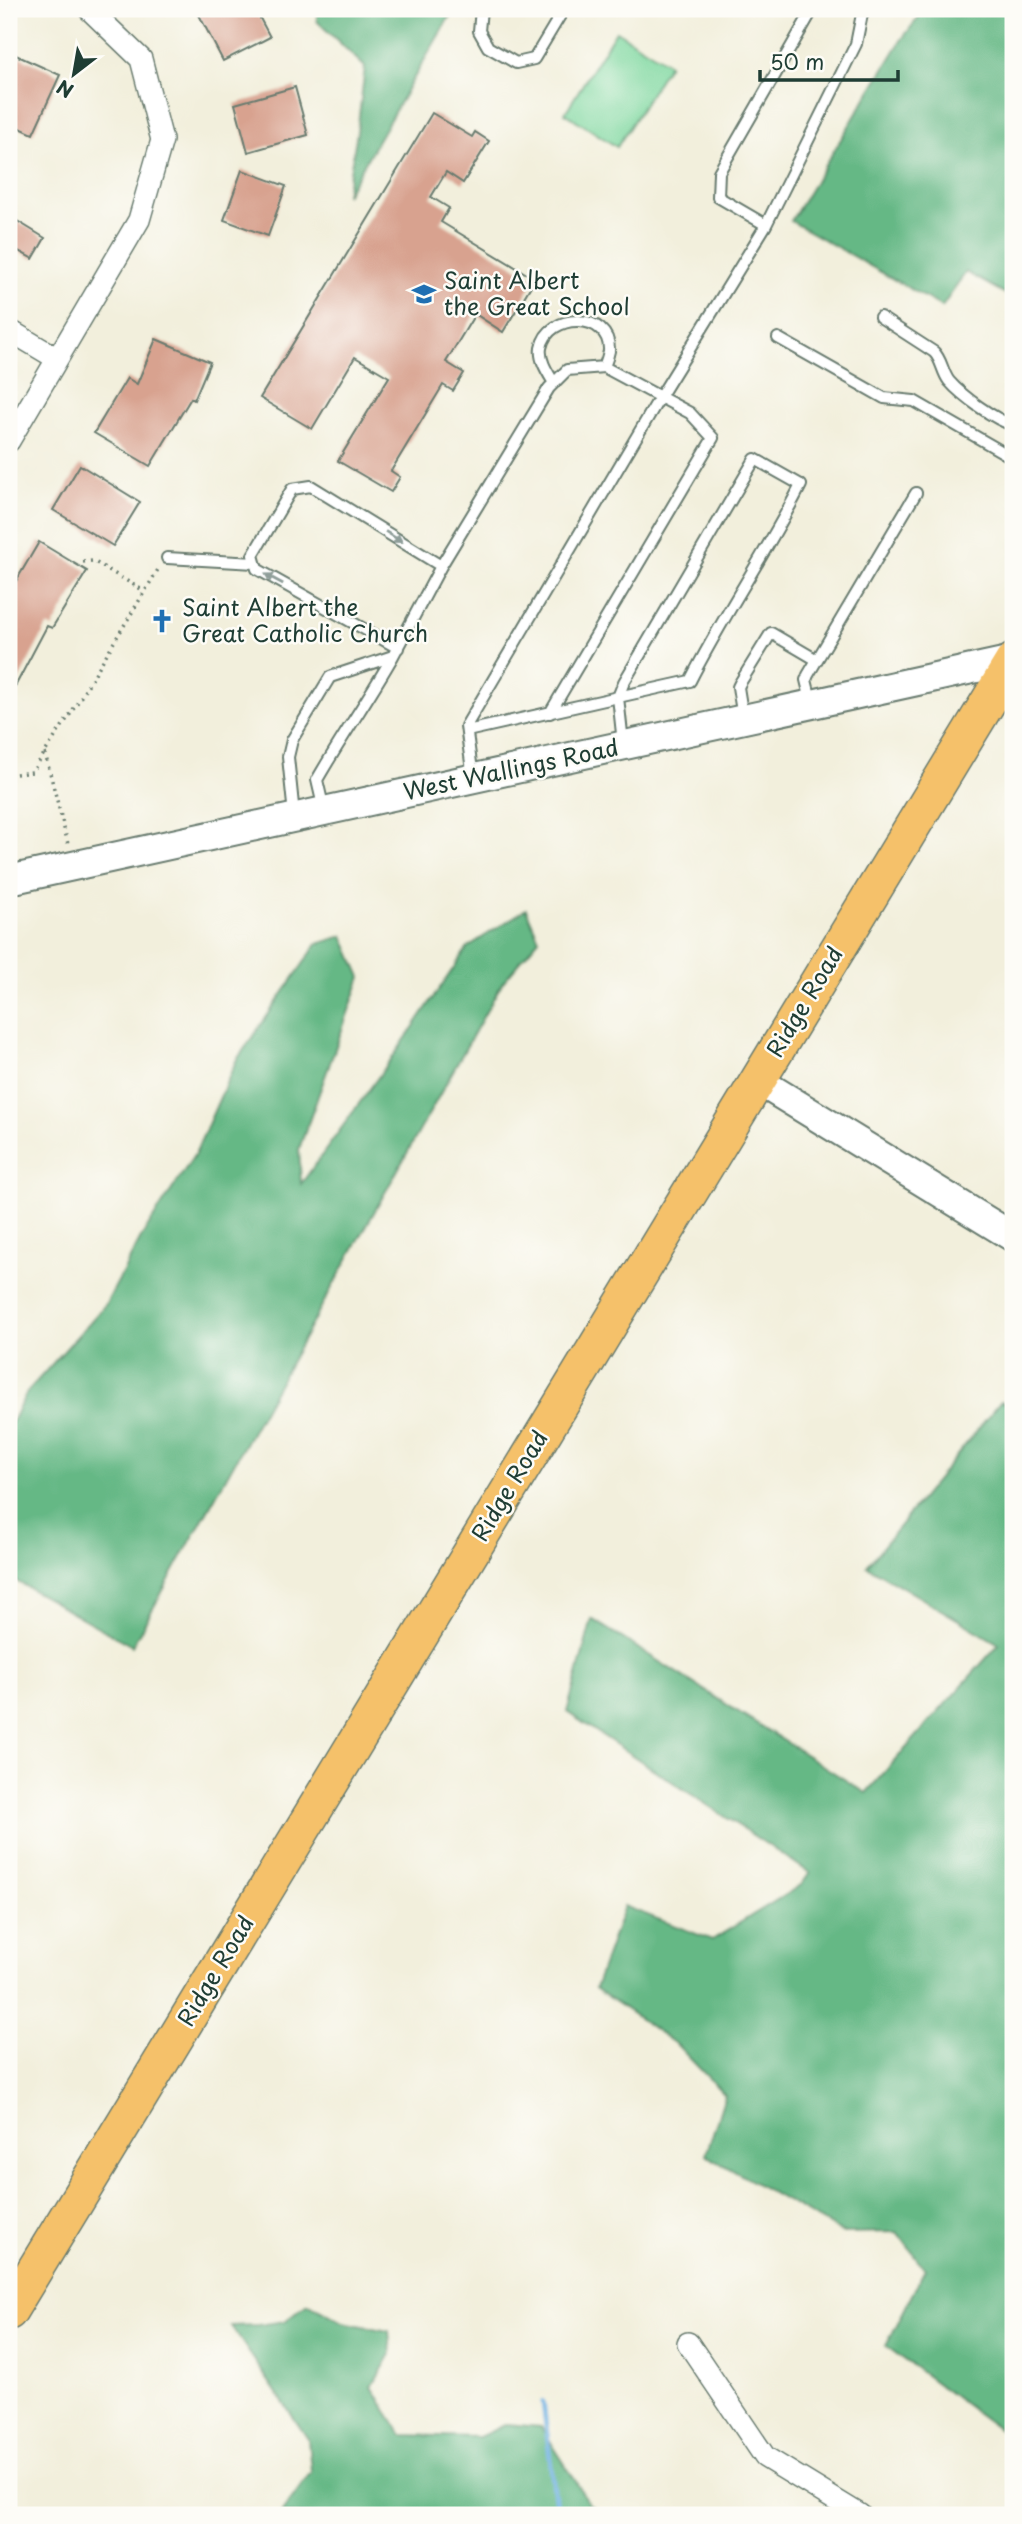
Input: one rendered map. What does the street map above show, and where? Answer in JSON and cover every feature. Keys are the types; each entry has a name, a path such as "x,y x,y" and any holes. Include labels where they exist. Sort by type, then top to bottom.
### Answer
{"main road":[{"name":"Ridge Road","path":"9,2312 1013,661"}],"street":[{"path":"9,441 139,220 162,140 141,59 89,9"},
{"path":"9,330 56,358"},
{"name":"West Wallings Road","path":"9,880 1013,661"},
{"path":"757,1080 1013,1237"},
{"path":"688,2343 765,2457 860,2515"}],"lane":[{"path":"481,9 479,31 488,47 516,63 534,59 565,9"},
{"path":"766,225 718,197 719,172 813,9"},
{"path":"474,778 466,726 660,397 766,225 856,44 863,9"},
{"path":"880,317 934,352 940,358 950,382 981,409 1013,425"},
{"path":"554,383 544,366 541,348 548,335 560,323 575,319 591,323 605,334 609,350 604,367"},
{"path":"779,338 884,398 914,401 1013,458"},
{"path":"324,811 317,780 335,748 366,704 441,566 549,388 567,370 604,367 690,413 713,438 550,713"},
{"path":"467,731 550,713 618,697 690,681 709,643 775,536 801,485 755,459 624,682 618,697 623,746"},
{"path":"395,652 257,569 253,555 292,489 311,486 441,566"},
{"path":"812,704 806,680 916,493"},
{"path":"167,558 255,563"},
{"path":"743,720 738,687 771,633 817,660"},
{"path":"295,818 288,757 300,724 330,677 395,652"}],"path":[{"path":"9,775 32,772 167,558"},
{"path":"83,562 93,561 144,592"},
{"path":"45,753 68,844"}],"green space":[{"path":"317,9 454,9 346,195 365,67 317,21"},
{"path":"917,9 1013,9 1013,298 966,272 942,307 791,221 902,39 918,18"},
{"path":"616,31 669,64 617,147 565,113"},
{"path":"526,909 539,939 502,983 132,1646 9,1577 9,1427 27,1392 106,1304 142,1236 195,1154 236,1061 317,944 343,936 361,977 299,1149 301,1184 468,947"},
{"path":"1001,1401 1013,1407 1013,2440 886,2346 925,2269 897,2232 843,2233 706,2155 725,2095 677,2045 595,1988 624,1906 712,1940 801,1885 810,1873 567,1712 592,1619 866,1793 999,1644 867,1566"},
{"path":"308,2303 343,2322 389,2331 391,2354 372,2387 402,2435 479,2437 507,2424 541,2427 589,2505 607,2515 280,2515 311,2472 308,2439 231,2326 285,2321"}],"building":[{"path":"196,9 255,9 270,37 223,61"},
{"path":"9,52 60,75 33,134 9,123"},
{"path":"295,87 308,135 248,152 235,104"},
{"name":"Saint Albert the Great School","path":"432,113 472,137 475,132 489,141 463,183 446,172 431,197 449,208 441,222 535,279 503,332 475,314 446,362 464,373 453,391 443,385 391,471 400,477 391,492 338,461 389,377 355,357 312,429 260,398"},
{"path":"242,170 286,186 268,236 224,220"},
{"path":"9,216 45,238 33,259 9,246"},
{"path":"156,339 210,362 194,400 191,398 150,466 94,433 127,378 137,384"},
{"path":"80,465 140,502 113,546 53,510"},
{"path":"39,542 87,571 52,628 47,626 9,698 9,593"}],"waterway":[{"path":"543,2402 557,2515"}],"place":[{"name":"Saint Albert the Great School","path":"424,294"},
{"name":"Saint Albert the Great Catholic Church","path":"162,621"}]}
